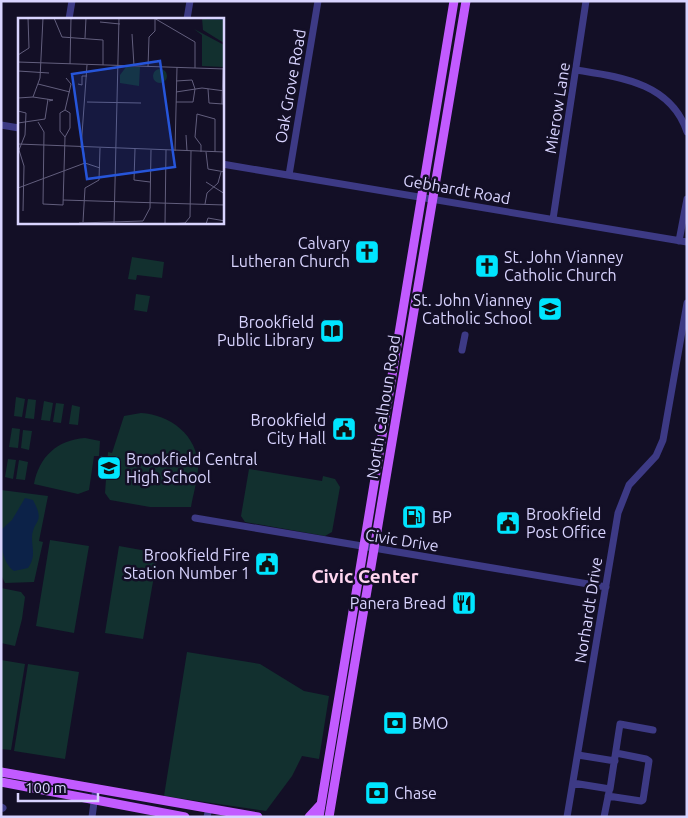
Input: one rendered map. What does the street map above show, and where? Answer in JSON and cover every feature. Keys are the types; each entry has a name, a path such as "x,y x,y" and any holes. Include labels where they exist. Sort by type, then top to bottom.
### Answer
{"main road":[{"name":"North Calhoun Road","path":"319,817 454,1"},
{"name":"North Calhoun Road","path":"332,814 374,549 466,1"},
{"path":"433,199 428,194 435,150 436,108"},
{"path":"421,269 419,250 426,203 426,199 422,196"},
{"path":"1,772 96,788 208,813 258,817"},
{"path":"1,782 185,817"},
{"path":"309,817 321,804"}],"street":[{"path":"69,18 72,1"},
{"path":"187,18 190,1"},
{"name":"Oak Grove Road","path":"290,175 318,1"},
{"name":"Mierow Lane","path":"553,219 586,1"},
{"path":"576,70 626,79 646,86 668,103 686,129"},
{"path":"1,124 18,128"},
{"name":"Gebhardt Road","path":"224,164 683,241"},
{"path":"683,241 687,199"},
{"name":"Norhardt Drive","path":"567,817 623,497 629,486 656,456 663,440 687,302"},
{"path":"462,350 464,335"},
{"name":"Civic Drive","path":"195,518 362,548 606,587"},
{"path":"604,817 620,724 653,730"},
{"path":"573,783 643,800 649,761 646,758 616,753"},
{"path":"578,755 614,762"},
{"path":"92,817 96,788"}],"green space":[{"path":"132,257 164,262 162,278 137,275 136,280 128,279"},
{"path":"136,294 150,296 147,312 134,310"},
{"path":"16,397 25,399 22,417 14,416"},
{"path":"28,399 36,400 34,419 25,418"},
{"path":"44,401 53,403 50,421 41,420"},
{"path":"56,403 64,404 61,423 53,422"},
{"path":"72,405 80,407 78,425 69,424"},
{"path":"141,413 163,418 172,423 181,429 194,447 198,469 191,507 150,507 110,500 105,493 108,452 112,453 124,416"},
{"path":"12,428 20,429 18,448 9,447"},
{"path":"23,430 32,431 29,450 21,448"},
{"path":"85,438 100,441 99,456 94,456 89,490 78,494 34,484 40,466 51,452 66,442"},
{"path":"8,459 16,460 13,479 5,477"},
{"path":"19,460 28,462 25,480 16,479"},
{"path":"249,469 322,481 323,476 335,479 340,487 332,532 325,536 245,522 241,516"},
{"path":"1,490 48,496 39,541 43,542 34,582 5,583 1,575"},
{"path":"50,540 89,546 74,633 36,626"},
{"path":"119,546 158,553 143,639 105,633"},
{"path":"1,588 21,592 25,597 15,646 1,643"},
{"path":"187,652 260,664 304,691 329,696 319,759 302,756 292,776 266,811 164,796"},
{"path":"1,660 25,664 11,750 1,749"},
{"path":"28,664 79,672 65,759 14,751"}],"water":[{"path":"25,498 33,500 39,518 33,531 33,556 30,564 28,568 14,571 5,558 1,530 12,520"}],"place":[{"name":"Calvary Lutheran Church","path":"367,252"},
{"name":"St. John Vianney Catholic Church","path":"487,266"},
{"name":"St. John Vianney Catholic School","path":"550,309"},
{"name":"Brookfield Public Library","path":"332,331"},
{"name":"Brookfield City Hall","path":"344,429"},
{"name":"Brookfield Central High School","path":"109,468"},
{"name":"BP","path":"414,517"},
{"name":"Brookfield Post Office","path":"508,523"},
{"name":"Brookfield Fire Station Number 1","path":"267,564"},
{"name":"Panera Bread","path":"464,603"},
{"name":"BMO","path":"395,723"},
{"name":"Chase","path":"377,793"}],"district":[{"name":"Civic Center","path":"365,576"}]}
